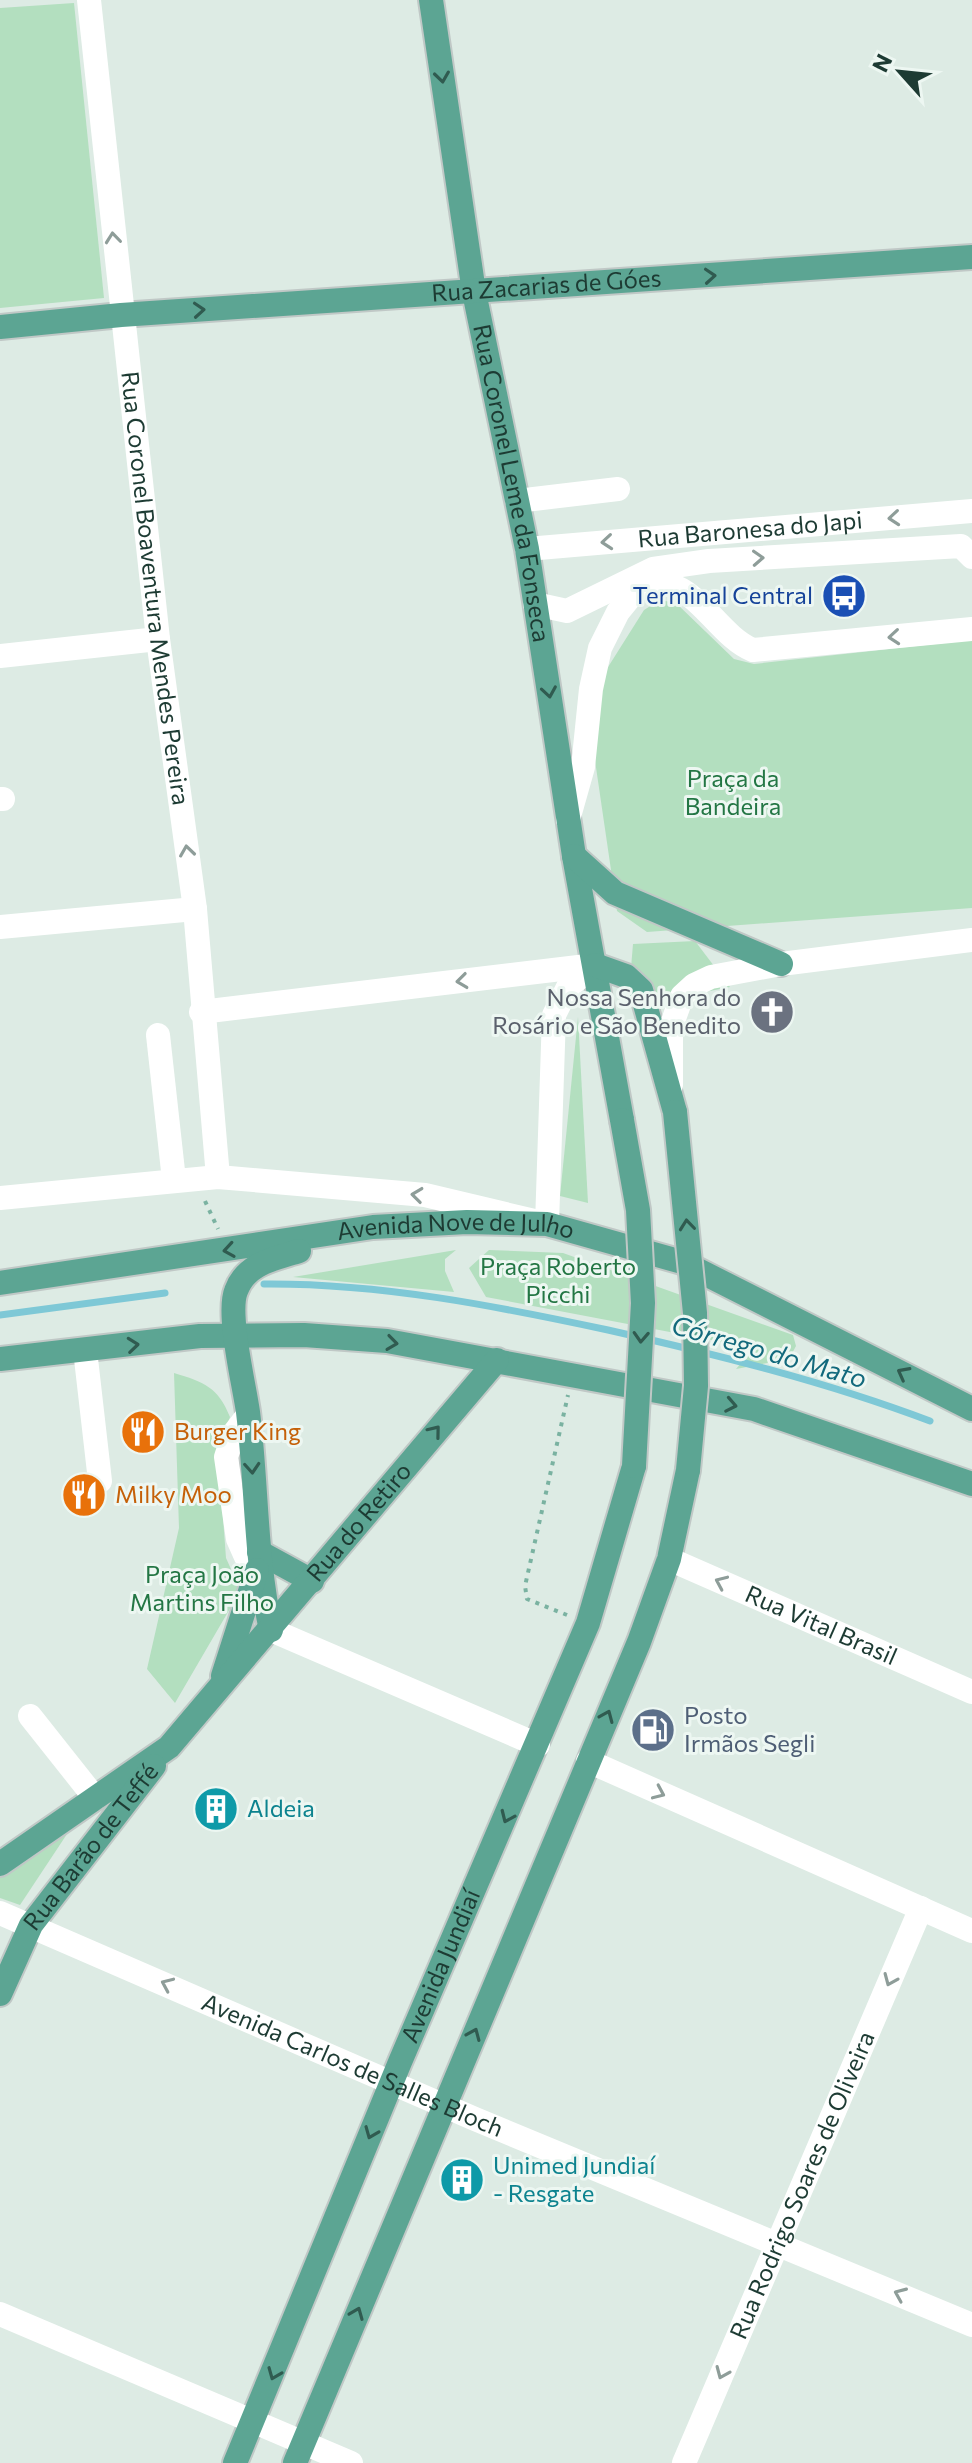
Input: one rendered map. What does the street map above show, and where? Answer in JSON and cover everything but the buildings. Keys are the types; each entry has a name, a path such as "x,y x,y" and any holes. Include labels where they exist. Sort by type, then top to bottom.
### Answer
{"main road":[{"name":"Rua Coronel Leme da Fonseca","path":"431,0 474,292 527,549 568,820 595,965"},
{"name":"Rua Zacarias de Góes","path":"0,327 121,315 972,257"},
{"path":"574,856 615,893 781,964"},
{"path":"299,2453 639,1642 669,1559 688,1470 696,1386 695,1313 671,1087 641,990 626,976 595,965"},
{"name":"Avenida Jundiaí","path":"235,2463 392,2083 588,1623 634,1466 643,1303 638,1210 595,965"},
{"name":"Avenida Nove de Julho","path":"0,1283 373,1227 467,1222 547,1224 682,1262 972,1409"},
{"path":"271,1630 258,1559 248,1415 234,1294 243,1276 255,1265 373,1227"},
{"path":"0,1359 200,1336 304,1335 387,1341 754,1409 972,1484"},
{"name":"Rua do Retiro","path":"0,1864 169,1747 497,1360"},
{"path":"921,1465 972,1464"},
{"path":"258,1559 312,1581"},
{"name":"Rua do Retiro","path":"221,1682 258,1559"},
{"name":"Rua Barão de Teffé","path":"0,1994 31,1925 169,1747"}],"street":[{"name":"Rua Coronel Boaventura Mendes Pereira","path":"89,0 158,639 195,909 201,1012 218,1177"},
{"path":"517,501 618,489"},
{"name":"Rua Baronesa do Japi","path":"527,549 972,511"},
{"path":"535,604 567,611 653,569 709,561 961,546 972,557"},
{"path":"684,591 709,561"},
{"path":"568,820 583,767 591,689 600,648 618,612 653,569"},
{"path":"636,591 657,581 684,591 738,642 753,650 972,629"},
{"path":"0,656 158,639"},
{"path":"0,927 195,909"},
{"path":"671,1087 671,1027 682,996 694,985 711,977 781,964 972,940"},
{"path":"201,1012 595,965"},
{"path":"0,1198 218,1177 425,1195 547,1224 554,1015 568,987 595,965"},
{"path":"158,1035 174,1180"},
{"path":"85,1350 100,1481"},
{"name":"Rua Vital Brasil","path":"669,1559 972,1692"},
{"path":"271,1630 538,1745"},
{"path":"30,1716 95,1798"},
{"path":"588,1761 972,1931"},
{"name":"Rua Rodrigo Soares de Oliveira","path":"684,2463 921,1908"},
{"name":"Avenida Carlos de Salles Bloch","path":"0,1913 443,2105 972,2325"},
{"path":"0,2314 254,2421 299,2453 351,2463"}],"path":[{"path":"573,1374 525,1586 527,1599 588,1623"}],"green space":[{"path":"74,3 104,298 0,308 0,8"},
{"name":"Praça da Bandeira","path":"660,600 676,603 734,659 754,664 972,640 972,908 647,932 617,911 592,740 603,675 644,610"},
{"path":"695,941 730,987 660,1001 631,968 633,944"},
{"path":"578,1017 588,1203 560,1196"},
{"path":"456,1250 445,1259 445,1271 454,1292 293,1277"},
{"name":"Praça Roberto Picchi","path":"489,1250 563,1253 793,1335 796,1346 789,1359 736,1369 754,1348 486,1297 469,1268"},
{"name":"Praça João Martins Filho","path":"174,1373 209,1387 230,1417 218,1450 226,1558 239,1587 235,1600 175,1703 147,1669 179,1528"},
{"path":"71,1828 20,1905 0,1898 0,1874"}],"waterway":[{"name":"Córrego do Mato","path":"264,1284 394,1292 566,1321 770,1370 930,1421"},
{"name":"Córrego do Mato","path":"0,1315 165,1293"}],"place":[{"name":"Terminal Central","path":"844,596"},
{"name":"Nossa Senhora do Rosário e São Benedito","path":"772,1012"},
{"name":"Burger King","path":"143,1432"},
{"name":"Milky Moo","path":"84,1495"},
{"name":"Posto Irmãos Segli","path":"653,1730"},
{"name":"Aldeia","path":"216,1809"},
{"name":"Unimed Jundiaí - Resgate","path":"462,2180"}]}
